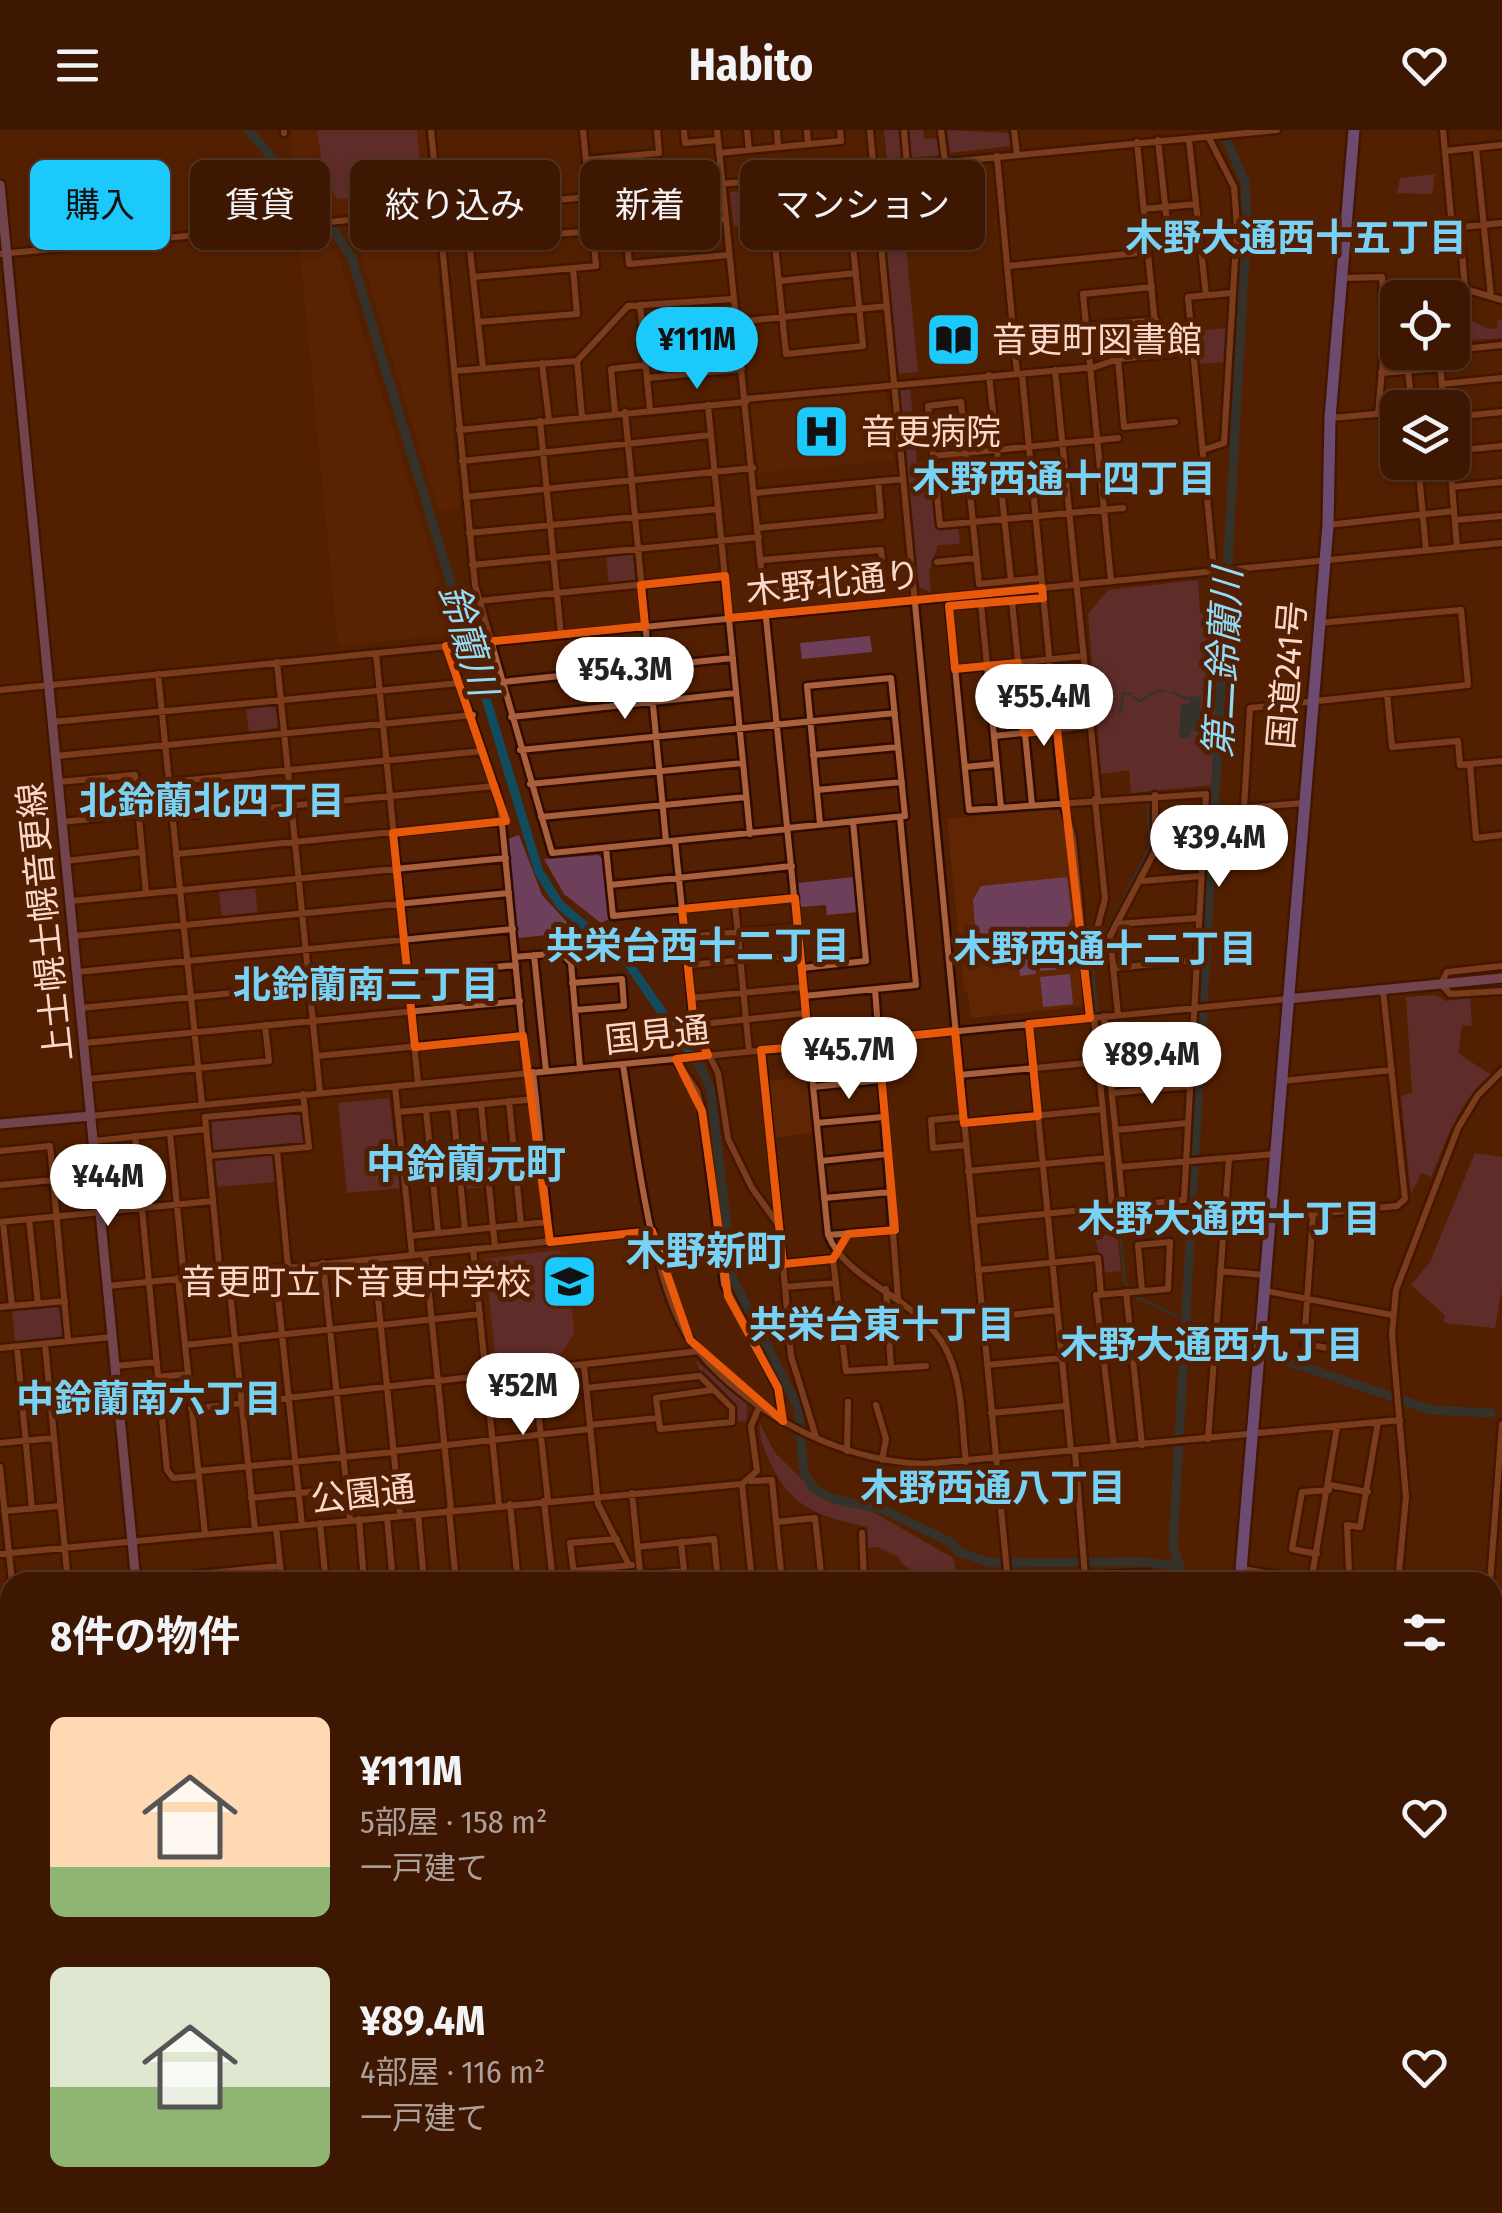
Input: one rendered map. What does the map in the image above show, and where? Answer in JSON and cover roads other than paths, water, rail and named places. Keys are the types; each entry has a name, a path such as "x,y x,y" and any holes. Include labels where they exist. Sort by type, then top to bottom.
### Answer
{"highway":[{"name":"国道241号","path":"1241,1572 1328,525 1330,418 1354,130"}],"main road":[{"name":"上士幌士幌音更線","path":"0,185 3,254 135,1572"},
{"path":"1287,999 1502,978"},
{"path":"0,1124 91,1116"}],"street":[{"path":"431,130 434,160"},
{"path":"583,130 586,160 659,153 657,130"},
{"path":"684,130 685,142 718,140"},
{"path":"716,130 844,1368 850,1372 926,1366"},
{"path":"747,130 749,150"},
{"path":"776,130 778,147"},
{"path":"807,130 808,144"},
{"path":"719,153 841,141 840,130"},
{"path":"870,130 873,160"},
{"path":"904,130 907,160"},
{"path":"941,130 944,160"},
{"path":"1014,130 1017,154"},
{"path":"955,160 1278,130"},
{"path":"1443,130 1452,228 1502,223"},
{"path":"1202,450 1224,443 1232,292 1234,186 1212,138"},
{"path":"1158,140 1170,250 1200,247"},
{"path":"1189,140 1206,295"},
{"path":"1137,142 1158,355"},
{"path":"1445,151 1502,145"},
{"path":"1476,148 1491,297"},
{"path":"998,156 1063,802 1073,838 1112,1207"},
{"path":"722,183 740,181"},
{"path":"1144,209 1196,204"},
{"path":"726,218 626,227 629,264 729,255"},
{"path":"3,254 350,221"},
{"path":"1460,228 1466,288 1502,300"},
{"path":"482,368 470,241 580,231"},
{"path":"852,236 856,273 863,346 786,354 775,244 852,236"},
{"path":"443,250 472,565 510,716 552,853 905,816 891,678 806,686 820,824"},
{"path":"474,277 596,266 595,250"},
{"path":"882,250 1007,1572"},
{"path":"1008,266 1148,252"},
{"path":"478,322 577,314 573,268"},
{"path":"779,281 856,273"},
{"path":"1342,278 1382,280"},
{"path":"1111,581 1083,294 1152,287"},
{"path":"1219,570 1202,450 1188,297 1232,292"},
{"path":"454,371 577,361 628,306 733,298"},
{"path":"640,306 650,410"},
{"path":"736,322 887,306"},
{"path":"1086,326 1156,320"},
{"path":"644,346 738,336"},
{"path":"1470,348 1502,345"},
{"path":"459,430 894,384 1090,368 1118,359 1193,352"},
{"path":"1118,359 1124,426 1175,422"},
{"path":"577,361 582,416"},
{"path":"542,364 543,452 561,635"},
{"path":"615,414 611,368 646,366"},
{"path":"647,378 742,369"},
{"path":"1055,370 1105,900 1086,968"},
{"path":"1330,418 1378,414 1381,370"},
{"path":"1381,373 1419,370"},
{"path":"1440,370 1442,390"},
{"path":"1408,371 1410,390"},
{"path":"990,375 1011,580"},
{"path":"1442,384 1502,378"},
{"path":"1041,578 978,584 976,558 972,523 961,402 928,406 940,525 972,523 1123,508"},
{"path":"708,406 750,834"},
{"path":"626,412 662,805 678,877 694,1025 721,1084 728,1139 752,1188 777,1223"},
{"path":"1470,415 1502,412"},
{"path":"462,461 711,435"},
{"path":"933,456 1118,438"},
{"path":"1470,449 1502,446"},
{"path":"466,497 753,468"},
{"path":"755,493 903,478"},
{"path":"1419,480 1426,550"},
{"path":"1451,480 1458,547"},
{"path":"472,565 721,540 881,516 878,481"},
{"path":"1452,487 1502,482"},
{"path":"469,533 718,509"},
{"path":"1328,525 1423,515 1502,516"},
{"name":"木野北通り","path":"0,690 1502,543"},
{"path":"762,560 881,550 884,579 764,591"},
{"path":"937,562 976,558"},
{"path":"479,601 725,576"},
{"path":"973,1221 1184,1200 1189,1162 1206,794 969,810 949,606 1043,598"},
{"path":"1012,601 1032,805"},
{"path":"981,604 1001,808"},
{"path":"1304,803 1244,808 1250,708 1468,685 1461,610 1320,623"},
{"path":"446,646 473,716 502,821 523,1036 536,1099 550,1242"},
{"path":"376,653 418,1083"},
{"path":"955,669 1084,656"},
{"path":"502,682 733,658"},
{"path":"278,662 320,1093"},
{"path":"158,674 202,1105"},
{"path":"52,722 460,683"},
{"path":"510,716 736,693"},
{"path":"1387,693 1392,747 1458,740 1460,765 1502,761"},
{"path":"520,750 895,712"},
{"path":"56,756 473,716"},
{"path":"994,736 1090,726"},
{"path":"813,756 898,748"},
{"path":"169,782 484,751"},
{"path":"530,784 743,762"},
{"path":"965,767 996,764"},
{"path":"1470,764 1476,838 1502,835"},
{"path":"58,782 135,775 146,894"},
{"path":"817,790 902,782"},
{"path":"172,818 495,786"},
{"path":"1118,1015 1110,936 1142,881 1158,838 1155,795"},
{"path":"541,818 746,797"},
{"path":"62,822 138,814"},
{"path":"691,998 916,985 900,817"},
{"path":"176,854 502,821"},
{"path":"802,968 866,962 853,821"},
{"path":"1158,838 1204,834"},
{"path":"606,848 613,916 795,898"},
{"path":"66,861 142,852"},
{"path":"70,901 506,858"},
{"path":"610,884 792,866"},
{"path":"1142,881 1201,876"},
{"path":"74,936 508,894"},
{"path":"734,904 749,1051"},
{"path":"1117,924 1199,918"},
{"path":"685,938 798,927"},
{"path":"77,972 513,929"},
{"path":"80,1008 408,976 561,953 570,963 580,1068"},
{"path":"534,955 546,1071"},
{"path":"688,966 800,955"},
{"path":"1114,968 1197,960"},
{"path":"1502,966 1447,972 1441,984 1450,994 1502,990"},
{"path":"572,983 622,979 624,1006 575,1010"},
{"path":"875,989 898,1300"},
{"path":"1270,1218 1403,1203 1384,990"},
{"name":"国見通","path":"91,1116 1287,999"},
{"path":"84,1043 520,1000"},
{"path":"694,1025 806,1013"},
{"path":"1104,1016 1123,1206"},
{"path":"1029,1024 1085,1572"},
{"path":"88,1079 268,1060 265,1025"},
{"path":"317,1056 523,1036"},
{"path":"1109,1056 1192,1048"},
{"path":"761,1050 796,1380 817,1438"},
{"path":"675,1059 697,1091 702,1110 728,1296 778,1388 783,1421"},
{"path":"959,1075 1099,1062"},
{"path":"623,1064 652,1231 674,1307 700,1351 759,1407 808,1434 847,1451 882,1460 966,1462 1400,1420"},
{"path":"1282,1081 1392,1070"},
{"path":"1399,1572 1406,1497 1392,1315 1396,1290 1458,1128 1478,1096 1502,1071"},
{"path":"813,1088 880,1080"},
{"path":"395,1086 412,1255"},
{"path":"1112,1093 1190,1086"},
{"path":"209,1156 309,1147 303,1094"},
{"path":"398,1112 536,1099"},
{"path":"509,1101 521,1225"},
{"path":"481,1104 495,1247"},
{"path":"454,1106 465,1230"},
{"path":"254,1530 235,1340 213,1201 205,1117 305,1108"},
{"path":"426,1109 438,1233"},
{"path":"966,1145 934,1148 931,1120 1103,1109"},
{"path":"818,1124 883,1117"},
{"path":"1116,1130 1188,1123"},
{"path":"94,1141 206,1129"},
{"path":"170,1133 178,1204 184,1346 205,1534"},
{"path":"135,1136 167,1470 173,1478 658,1418"},
{"path":"0,1151 50,1146 68,1342"},
{"path":"277,1150 288,1267"},
{"path":"821,1161 888,1154"},
{"path":"1120,1167 1276,1154"},
{"path":"487,1162 542,1156"},
{"path":"968,1171 1108,1158"},
{"path":"1208,1439 1229,1158"},
{"path":"403,1170 459,1165"},
{"path":"0,1186 53,1180"},
{"path":"824,1198 890,1192"},
{"path":"12,1306 2,1222 213,1201"},
{"path":"1313,1214 1304,1344 1328,1348"},
{"path":"29,1219 38,1304"},
{"path":"410,1236 548,1222"},
{"path":"828,1236 895,1230"},
{"path":"108,1286 652,1231"},
{"path":"1114,1448 1096,1296 1168,1289 1170,1242 1138,1245 1142,1291"},
{"path":"474,1249 499,1506"},
{"path":"426,1254 455,1572"},
{"path":"783,1264 835,1256 886,1289 932,1329 948,1355 960,1390 966,1462"},
{"path":"374,1258 400,1515"},
{"path":"978,1270 1098,1258 1101,1295"},
{"path":"324,1263 347,1488 362,1572"},
{"path":"275,1268 302,1525"},
{"path":"1220,1271 1266,1275"},
{"path":"785,1287 836,1284"},
{"path":"886,1289 892,1368"},
{"path":"1264,1291 1392,1315"},
{"path":"1126,1292 1142,1445"},
{"path":"0,1307 64,1300"},
{"path":"982,1318 1057,1310"},
{"path":"184,1346 480,1314"},
{"path":"0,1348 112,1337"},
{"path":"45,1344 67,1572"},
{"path":"17,1346 32,1508"},
{"path":"191,1409 700,1351"},
{"path":"987,1365 1062,1358"},
{"path":"116,1366 156,1362"},
{"path":"584,1366 596,1496 629,1565"},
{"path":"534,1372 552,1572"},
{"path":"158,1377 188,1374"},
{"path":"586,1388 700,1376 730,1405 732,1422 660,1429 656,1398 712,1390"},
{"path":"847,1451 848,1402"},
{"path":"876,1405 886,1439 882,1460"},
{"path":"991,1413 1066,1406"},
{"path":"751,1572 746,1482 757,1471 751,1426 759,1407"},
{"path":"1349,1572 1346,1525 1360,1528 1378,1422"},
{"path":"1491,1572 1502,1424"},
{"path":"1313,1572 1338,1427"},
{"path":"0,1442 54,1438"},
{"path":"0,1467 4,1554"},
{"path":"746,1482 772,1480 781,1572"},
{"name":"公園通","path":"4,1554 746,1482"},
{"path":"251,1498 347,1488"},
{"path":"1317,1554 1292,1549 1302,1492 1329,1488 1368,1492"},
{"path":"632,1492 640,1572"},
{"path":"510,1504 517,1572"},
{"path":"4,1512 60,1506"},
{"path":"418,1514 423,1572"},
{"path":"387,1516 392,1572"},
{"path":"776,1522 815,1518 821,1572"},
{"path":"320,1523 325,1572"},
{"path":"276,1528 281,1572"},
{"path":"862,1533 864,1572"},
{"path":"618,1539 570,1544 574,1571 639,1564"},
{"path":"637,1547 714,1539 717,1572"},
{"path":"679,1572 684,1571 680,1542"},
{"path":"220,1572 280,1566"},
{"path":"1242,1568 1262,1572"}],"water":[{"path":"1190,696 1201,697 1199,732 1191,731 1190,738 1179,738 1181,704 1189,704"}],"waterway":[{"name":"鈴蘭川","path":"248,130 324,217 351,256 539,872 560,905 628,963 702,1070 711,1091 733,1279 798,1407 804,1473 814,1489 833,1499 882,1509 950,1542 959,1552 991,1563 1146,1562 1168,1565 1181,1572"},
{"name":"第二鈴蘭川","path":"1182,1572 1173,1547 1247,218 1245,182 1222,130"},
{"path":"1132,697 1140,701 1157,691"},
{"path":"1160,691 1165,691"},
{"path":"1172,692 1188,699"},
{"path":"1120,712 1123,693 1131,694"},
{"path":"1197,728 1206,729"},
{"name":"第二鈴蘭川","path":"1212,729 1220,730"},
{"path":"1147,802 1150,846 1092,962 1125,1283 1136,1297 1177,1316"},
{"name":"第二鈴蘭川","path":"1196,1325 1252,1350"},
{"name":"第二鈴蘭川","path":"1269,1355 1431,1410 1491,1413"}],"place":[{"name":"音更町図書館","path":"953,340"},
{"name":"音更病院","path":"822,432"},
{"name":"音更町立下音更中学校","path":"570,1282"}],"district":[{"name":"木野大通西十五丁目","path":"1296,238"},
{"name":"木野西通十四丁目","path":"1064,479"},
{"name":"北鈴蘭北四丁目","path":"212,801"},
{"name":"共栄台西十二丁目","path":"698,946"},
{"name":"木野西通十二丁目","path":"1105,949"},
{"name":"北鈴蘭南三丁目","path":"366,985"},
{"name":"中鈴蘭元町","path":"466,1165"},
{"name":"木野大通西十丁目","path":"1229,1219"},
{"name":"木野新町","path":"706,1252"},
{"name":"共栄台東十丁目","path":"882,1325"},
{"name":"木野大通西九丁目","path":"1212,1345"},
{"name":"中鈴蘭南六丁目","path":"149,1399"},
{"name":"木野西通八丁目","path":"993,1488"}]}
